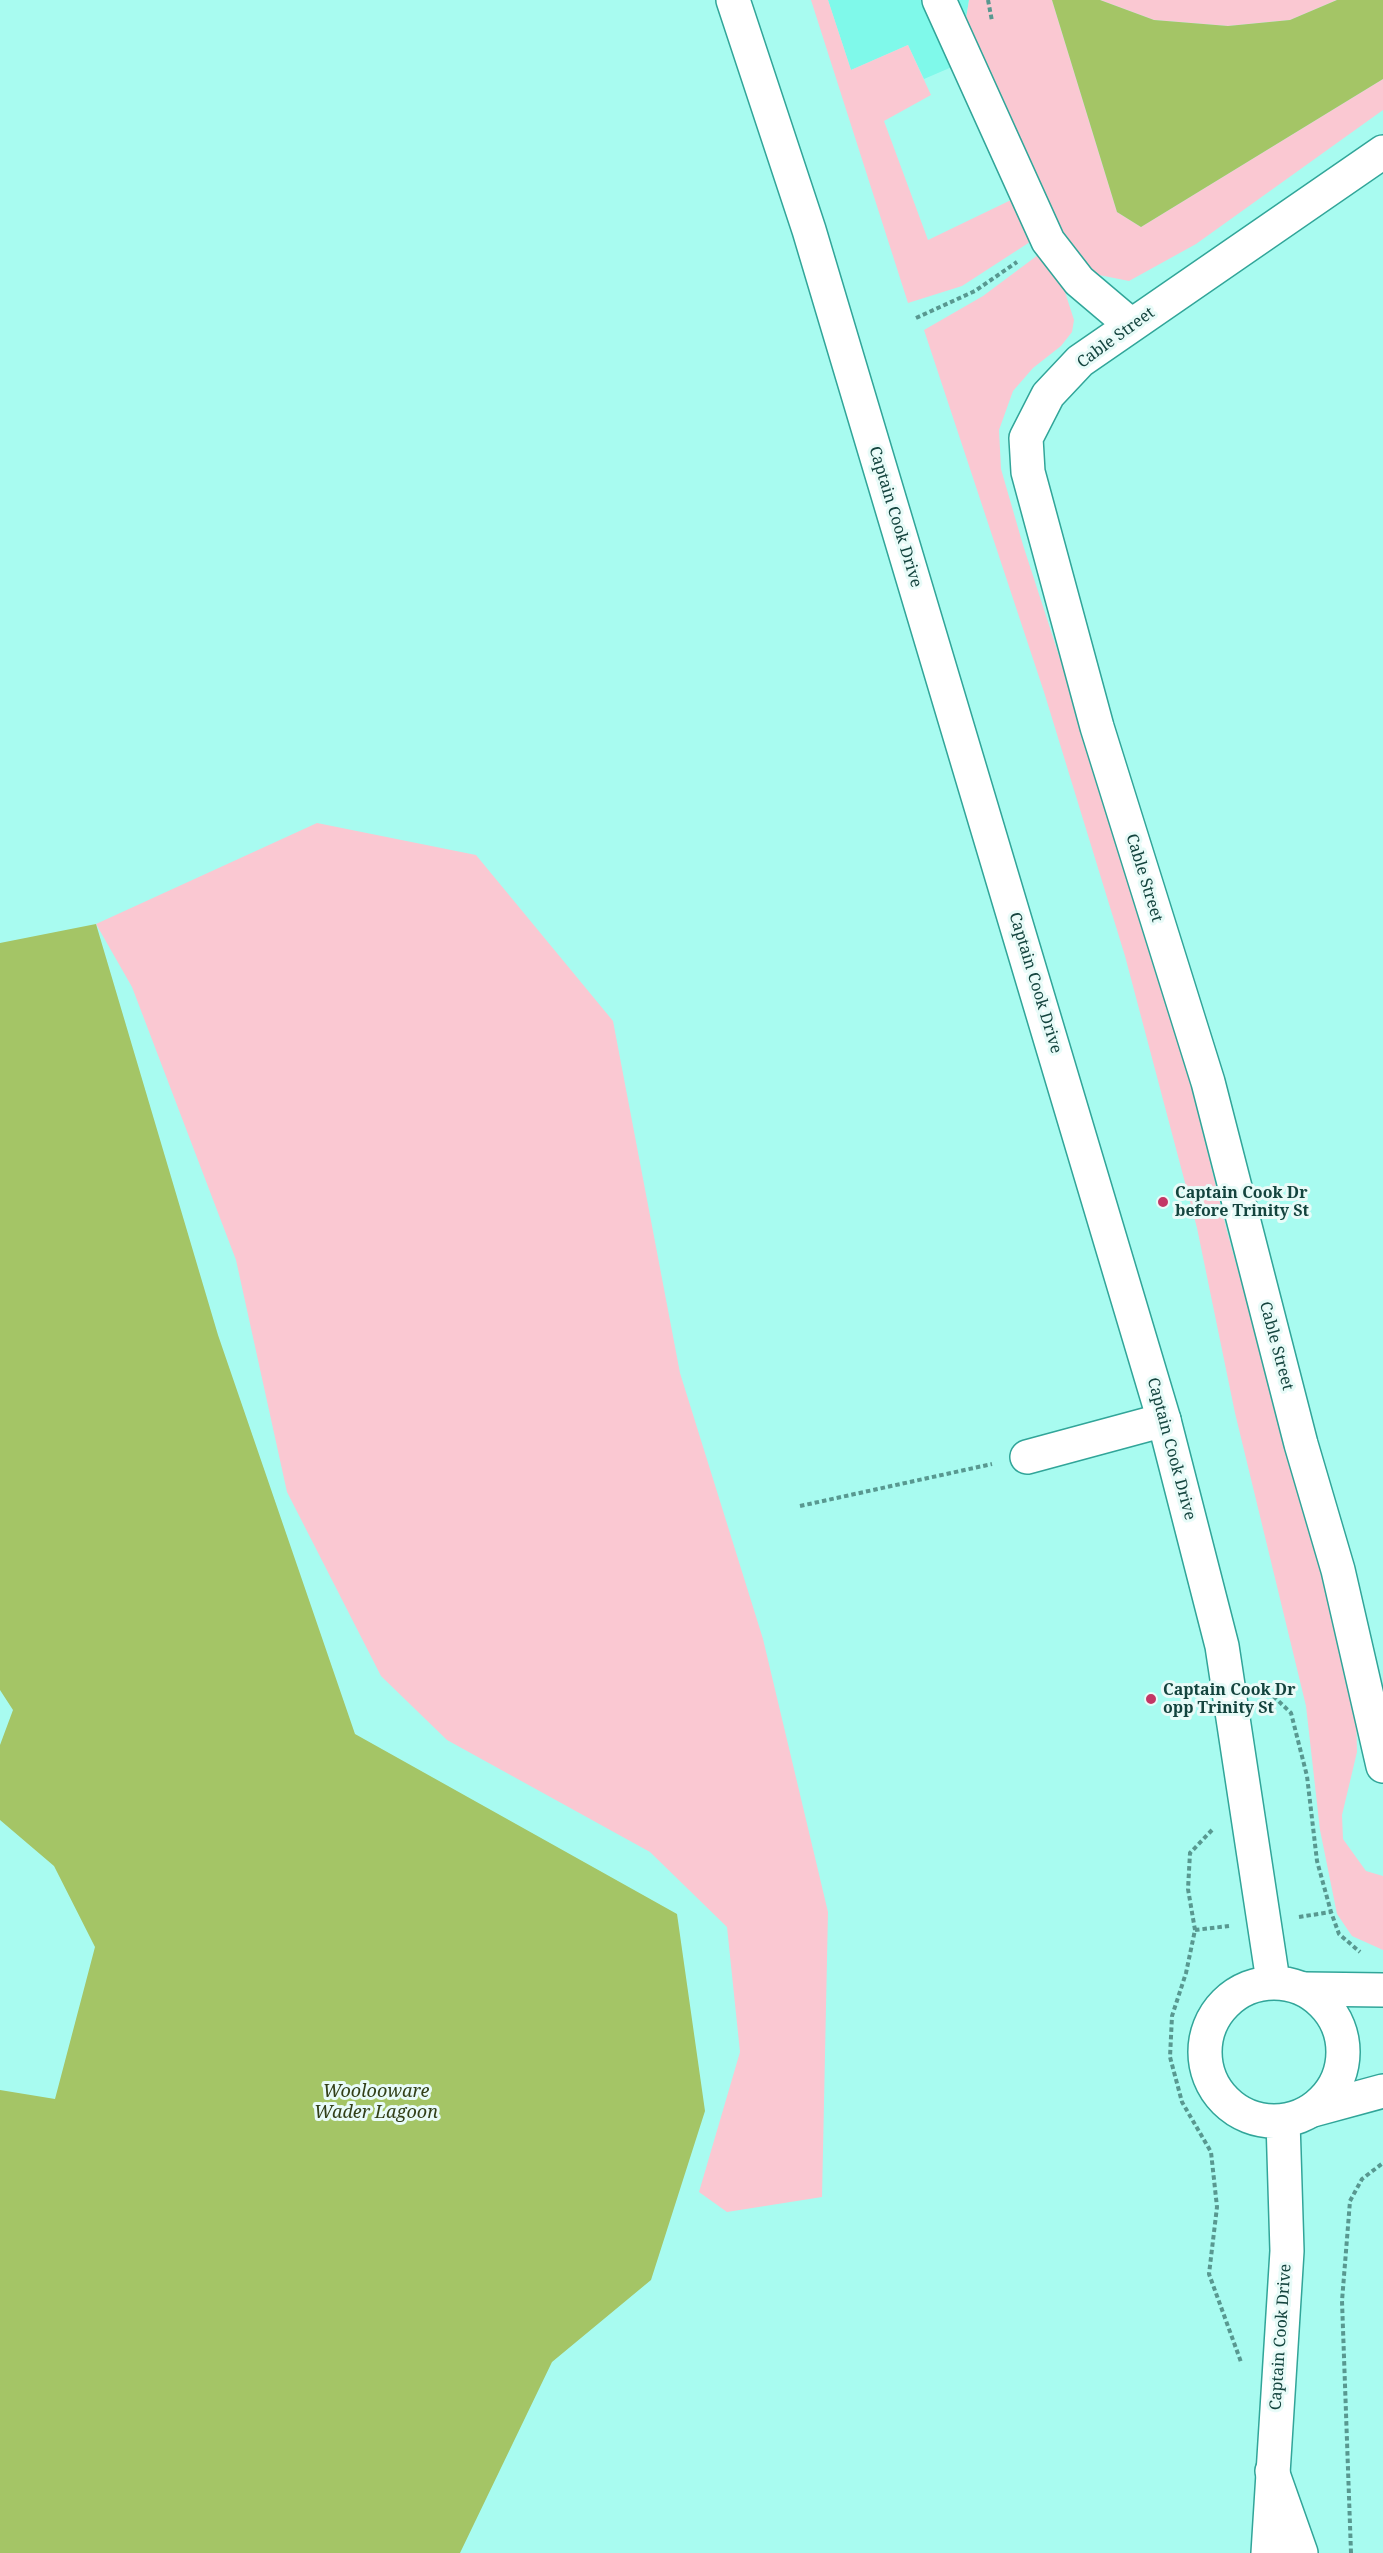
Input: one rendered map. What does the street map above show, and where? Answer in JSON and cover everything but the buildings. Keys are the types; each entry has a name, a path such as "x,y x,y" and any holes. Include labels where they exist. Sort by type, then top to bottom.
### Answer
{"main road":[{"name":"Captain Cook Drive","path":"733,0 809,230 1164,1420 1222,1646 1273,1982"},
{"path":"939,0 1048,241 1079,281 1131,325"},
{"name":"Cable Street","path":"1383,152 1080,361 1048,395 1026,438 1028,472 1097,727 1208,1082 1302,1444 1338,1570 1383,1766"},
{"path":"1028,1457 1164,1420"},
{"path":"1383,1990 1305,1989 1273,1982 1245,1988 1222,2004 1207,2029 1204,2057 1212,2085 1230,2107 1255,2120 1298,2115 1383,2091"},
{"path":"1298,2115 1330,2093 1341,2071 1343,2047 1338,2024 1329,2010 1305,1989"},
{"name":"Captain Cook Drive","path":"1268,2553 1298,2115"},
{"path":"1272,2469 1301,2553"}],"path":[{"path":"916,318 975,291 1048,241"},
{"path":"800,1506 1028,1457"},
{"path":"1291,1713 1307,1776 1317,1861 1330,1912 1339,1934 1364,1955"},
{"path":"1245,1794 1190,1853 1188,1889 1195,1930 1186,1973 1172,2016 1170,2056 1182,2102 1211,2152 1216,2207 1209,2274 1245,2373"},
{"path":"1351,2553 1345,2413 1344,2279 1350,2201 1362,2179 1383,2163"}],"shaded area":[{"path":"811,0 828,0 851,70 908,45 931,95 884,121 928,240 1011,200 1033,240 962,286 908,303"},
{"path":"828,0 969,0 966,19 982,54 924,79 908,45 851,70"},
{"path":"969,0 1052,0 1117,212 1141,227 1383,79 1383,110 1196,244 1129,281 1099,275 1063,246 966,19"},
{"path":"1100,0 1337,0 1290,20 1228,26 1154,20"},
{"path":"1042,252 1065,292 1074,320 1072,332 1061,346 1033,368 1013,391 999,430 1001,469 1023,545 1168,991 1227,1231 1322,1573 1356,1705 1357,1752 1342,1815 1343,1839 1366,1871 1383,1876 1383,1950 1352,1936 1337,1914 1320,1830 1306,1706 1235,1413 1197,1228 1125,956 1044,692 924,330 983,296"},
{"path":"317,823 476,855 613,1021 680,1373 763,1639 828,1912 822,2197 727,2212 699,2192 740,2052 727,1927 650,1852 447,1740 381,1676 287,1492 236,1260 132,987 96,924"}],"water":[{"path":"1052,0 1100,0 1154,20 1228,26 1290,20 1337,0 1383,0 1383,79 1141,227 1117,212"},
{"name":"Woolooware Wader Lagoon","path":"96,924 218,1335 355,1734 677,1914 705,2111 651,2280 552,2362 460,2553 0,2553 0,2090 55,2099 95,1947 54,1866 0,1820 0,1745 13,1710 0,1690 0,943"}],"place":[{"name":"Captain Cook Dr before Trinity St","path":"1163,1202"},
{"name":"Captain Cook Dr opp Trinity St","path":"1151,1699"}]}
